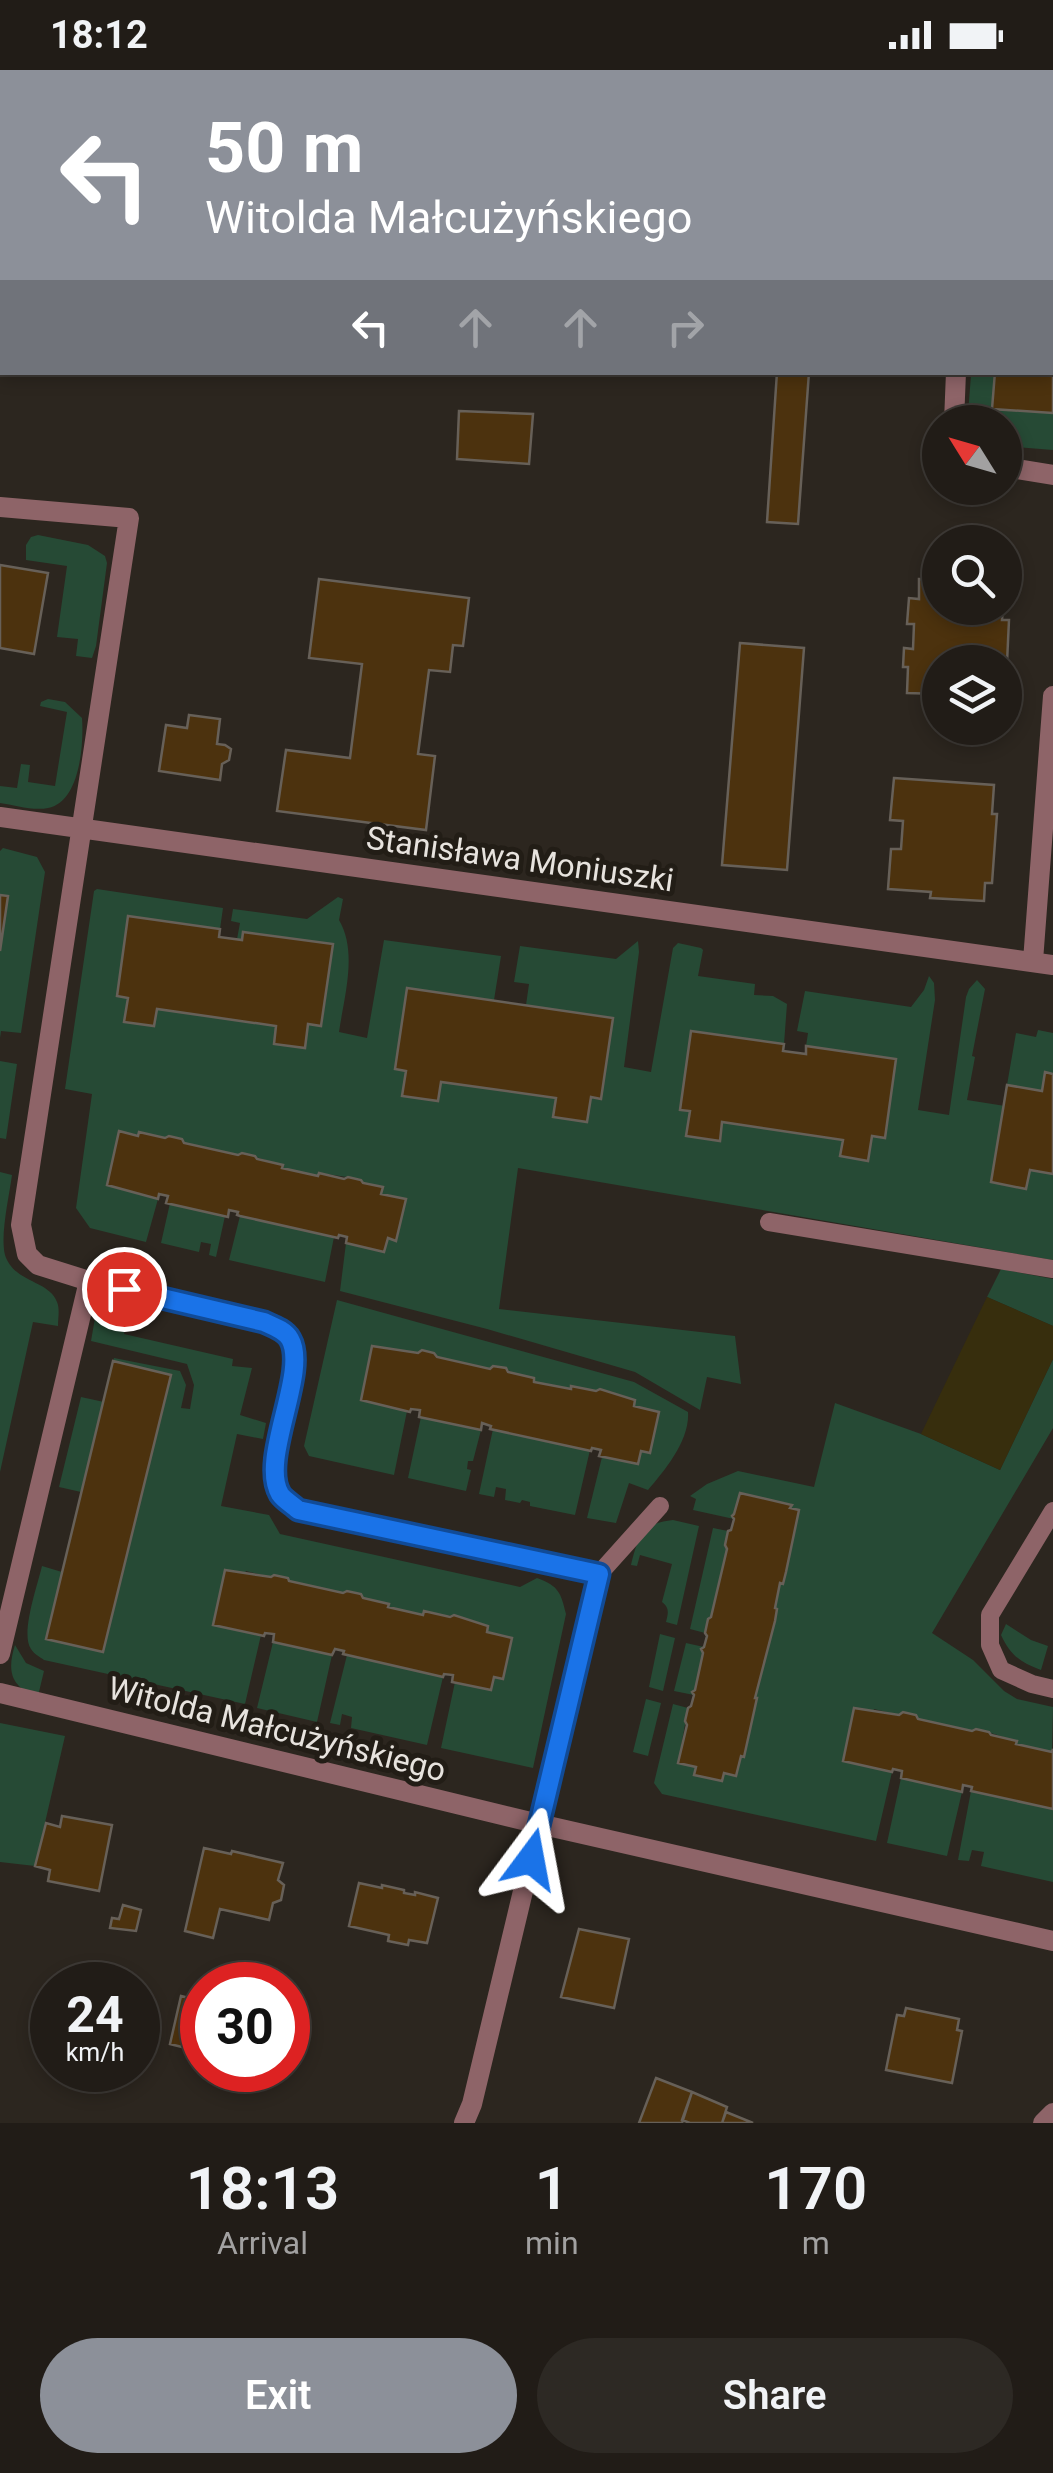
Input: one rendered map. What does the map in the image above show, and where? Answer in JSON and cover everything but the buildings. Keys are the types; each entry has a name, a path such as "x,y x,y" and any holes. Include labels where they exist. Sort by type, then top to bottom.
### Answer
{"street":[{"path":"955,405 956,375"},
{"path":"1022,469 1053,474"},
{"path":"0,507 130,518 21,1226 27,1254 38,1265 89,1281 264,1322 284,1332 292,1341 294,1362 274,1473 281,1495 298,1510 599,1574 472,2104 464,2123"},
{"name":"Stanisława Moniuszki","path":"0,818 1043,963 1053,696"},
{"path":"0,1654 89,1281"},
{"name":"Witolda Małcużyńskiego","path":"0,1693 540,1824 1053,1941"},
{"path":"1043,2123 1053,2112"}],"lane":[{"path":"769,1222 1053,1268"},
{"path":"599,1574 660,1506"},
{"path":"1053,1512 990,1615 990,1645 1002,1670 1053,1689"}],"green space":[{"path":"971,375 995,377 993,405 969,405"},
{"path":"1022,411 1053,413 1053,450 1022,447"},
{"path":"38,535 88,545 105,556 92,658 76,656 78,639 57,637 67,566 26,560 26,545"},
{"path":"48,699 65,702 82,718 81,756 73,784 59,803 48,808 0,803 0,786 17,788 21,764 30,765 28,782 55,786 67,712 40,706"},
{"path":"3,848 37,857 45,872 21,1033 1,1031 0,1038 0,951 8,897 0,895"},
{"path":"97,889 223,908 220,929 128,916 117,996 128,998 125,1022 154,1026 157,1009 276,1026 274,1044 305,1048 308,1024 322,1025 333,945 243,932 242,940 237,939 240,923 231,921 233,909 307,919 338,897 343,899 339,920 349,960 339,1032 367,1038 384,940 501,956 494,1000 407,988 396,1069 406,1071 402,1096 438,1101 441,1082 601,1098 613,1018 526,1005 529,984 514,982 520,946 616,959 638,941 624,1067 651,1072 673,948 678,943 701,948 698,976 755,984 754,995 773,996 787,1004 784,1044 691,1031 680,1109 690,1111 687,1136 719,1141 722,1122 843,1140 840,1156 868,1161 872,1136 885,1138 896,1060 806,1046 808,1033 797,1031 805,991 911,1007 929,976 934,983 935,1000 918,1110 949,1115 966,997 977,980 985,989 967,1100 1005,1106 991,1182 1026,1189 1030,1170 1053,1174 1053,1260 518,1168 499,1309 735,1336 741,1384 707,1377 700,1410 635,1372 340,1291 346,1243 384,1251 388,1238 397,1240 406,1200 381,1194 382,1187 363,1183 361,1179 319,1173 318,1176 242,1153 120,1132 158,1199 146,1242 90,1228 76,1208 92,1094 65,1089"},
{"path":"1038,1030 1053,1033 1053,1074 1045,1073 1042,1091 1007,1085 1016,1033 1036,1037"},
{"path":"0,1061 17,1064 6,1139 0,1138"},
{"path":"0,1172 12,1175 4,1227 5,1255 16,1271 53,1295 59,1311 58,1326 33,1322 0,1472"},
{"path":"170,1203 225,1216 216,1257 209,1255 211,1244 201,1242 199,1252 161,1243"},
{"path":"240,1216 334,1237 325,1282 229,1260"},
{"path":"1001,1269 1053,1279 1053,1326 987,1297"},
{"path":"337,1300 634,1382 688,1412 685,1433 675,1454 648,1490 629,1483 616,1523 587,1518 602,1457 650,1452 659,1412 634,1406 635,1400 600,1389 554,1386 528,1380 506,1368 490,1369 437,1357 434,1353 373,1346 361,1400 407,1411 394,1475 309,1456 304,1446"},
{"path":"130,1308 124,1334 233,1359 232,1366 252,1368 240,1415 266,1423 263,1439 237,1434 221,1506 269,1515 280,1534 520,1587 537,1578 558,1591 566,1614 533,1768 441,1748 455,1682 503,1679 512,1639 487,1632 488,1626 454,1615 437,1616 388,1607 388,1603 360,1594 246,1571 261,1635 245,1704 44,1660 32,1651 28,1642 29,1621 42,1566 62,1572 46,1639 103,1652 171,1376 113,1361 114,1358 180,1371 186,1385 181,1408 190,1409 194,1385 187,1364 91,1341 95,1318"},
{"path":"1053,1359 1053,1428 932,1633 973,1660 1017,1699 1053,1707 1052,1752 903,1712 899,1715 854,1708 843,1761 892,1772 876,1841 662,1794 654,1783 673,1704 688,1708 678,1763 696,1767 695,1775 721,1781 724,1773 736,1776 744,1756 799,1511 790,1508 791,1504 740,1493 734,1519 693,1510 696,1499 690,1496 738,1471 814,1487 835,1403 921,1434 1000,1470"},
{"path":"81,1397 104,1402 81,1492 59,1487"},
{"path":"421,1417 481,1430 473,1461 468,1461 467,1469 471,1470 466,1491 408,1478"},
{"path":"493,1429 590,1450 575,1515 530,1506 530,1502 522,1500 505,1500 506,1489 496,1487 494,1497 479,1494"},
{"path":"673,1520 699,1526 677,1625 666,1622 667,1609 662,1602 672,1564 640,1555 637,1566 631,1565 643,1533 654,1524"},
{"path":"713,1528 728,1531 727,1549 705,1633 690,1629"},
{"path":"1006,1624 1048,1646 1041,1670 1022,1661 1008,1648 1001,1635"},
{"path":"660,1634 675,1638 663,1691 649,1687"},
{"path":"273,1642 332,1655 317,1722 257,1708"},
{"path":"686,1643 704,1647 694,1695 674,1691"},
{"path":"15,1645 26,1663 44,1671 38,1696 21,1688 13,1677"},
{"path":"347,1655 443,1677 427,1745 351,1728 352,1717 342,1714 340,1725 330,1723"},
{"path":"646,1699 661,1703 648,1756 633,1752"},
{"path":"0,1723 65,1736 35,1866 0,1862"},
{"path":"901,1778 962,1792 947,1856 887,1843"},
{"path":"971,1791 1053,1809 1053,1882 981,1866 984,1852 972,1850 969,1861 958,1860"}],"sand":[{"path":"987,1297 1053,1326 1053,1359 1000,1470 921,1434"}],"route":[{"path":"124,1289 264,1322 292,1341 294,1362 274,1473 281,1495 298,1510 599,1574 531,1859"}]}
